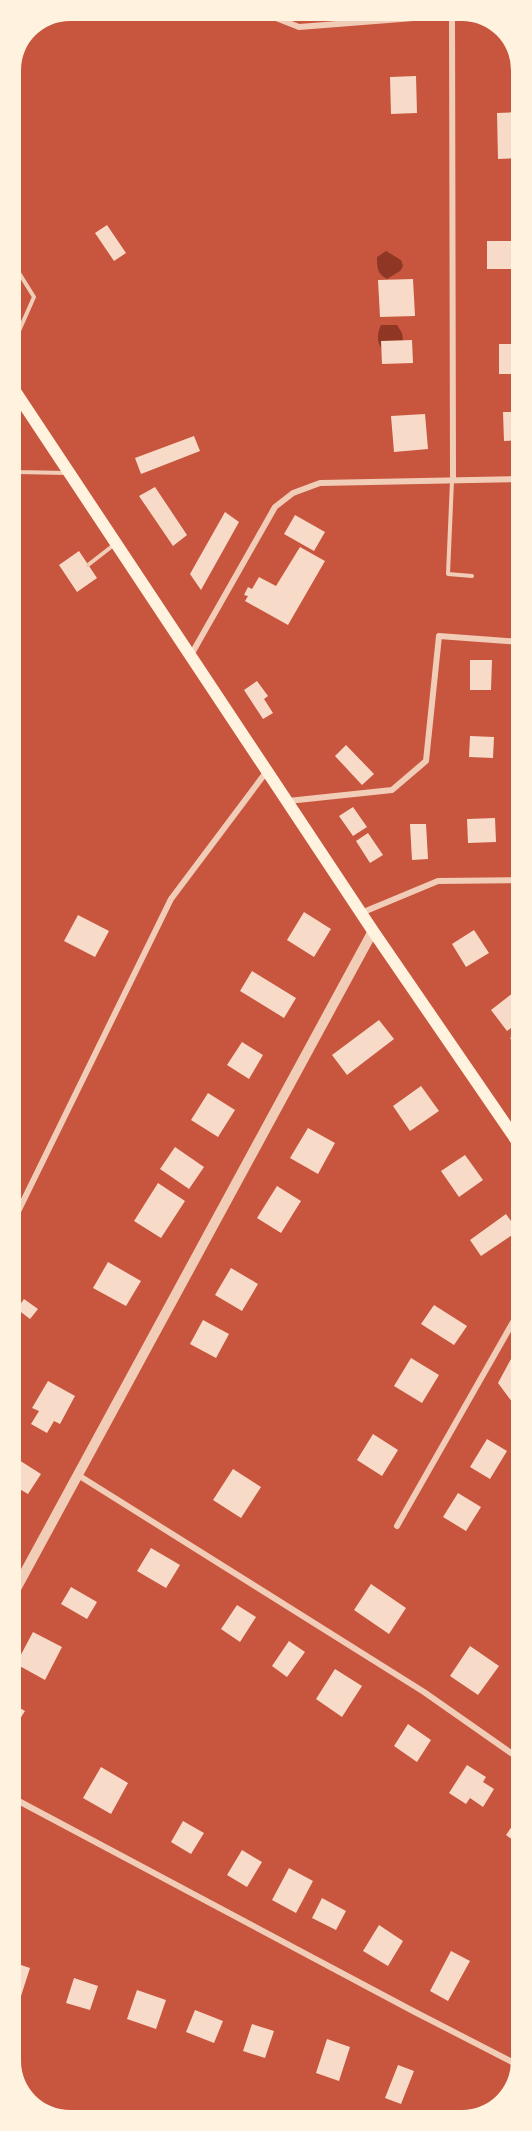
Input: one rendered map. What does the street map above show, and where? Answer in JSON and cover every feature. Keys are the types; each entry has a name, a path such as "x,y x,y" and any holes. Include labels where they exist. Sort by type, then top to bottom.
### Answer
{"main road":[{"path":"21,400 373,931 511,1132"}],"street":[{"path":"284,21 299,27 365,21"},
{"path":"452,21 453,480"},
{"path":"191,656 275,507 293,493 320,483 511,479"},
{"path":"287,801 392,790 426,761 439,636 511,641"},
{"path":"21,1206 171,899 267,771"},
{"path":"362,913 438,881 511,880"},
{"path":"21,1580 373,931"},
{"path":"397,1526 511,1326"},
{"path":"78,1475 424,1692 511,1753"},
{"path":"21,1802 511,2061"}],"lane":[{"path":"21,276 34,297 21,326"},
{"path":"21,472 69,473"},
{"path":"453,480 448,574 472,576"},
{"path":"88,565 116,543"}],"shaded area":[{"path":"386,251 401,260 403,266 400,271 387,279 379,272 377,261 377,257"},
{"path":"381,325 397,325 402,333 404,346 385,354 378,340"}],"building":[{"path":"416,76 417,113 391,114 390,77"},
{"path":"511,112 511,158 498,159 497,113"},
{"path":"107,225 126,253 114,261 95,233"},
{"path":"487,241 511,241 511,269 487,269"},
{"path":"413,279 415,316 380,317 378,280"},
{"path":"412,340 413,363 382,364 381,341"},
{"path":"499,344 511,344 511,374 499,374"},
{"path":"503,412 511,412 511,441 504,441"},
{"path":"425,414 428,449 394,452 391,416"},
{"path":"194,436 200,451 141,474 135,458"},
{"path":"155,487 187,535 173,546 139,496"},
{"path":"225,512 239,522 201,590 190,574"},
{"path":"295,515 325,532 314,551 284,534"},
{"path":"300,547 325,561 288,625 245,601 248,596 244,595 248,587 252,589 259,577 276,586"},
{"path":"79,551 97,578 77,592 59,565"},
{"path":"470,660 492,660 491,690 470,690"},
{"path":"257,681 268,696 264,699 273,713 263,719 244,690"},
{"path":"470,736 494,737 493,758 469,757"},
{"path":"346,745 374,774 362,785 335,756"},
{"path":"353,807 367,827 353,836 339,816"},
{"path":"495,818 496,842 468,843 467,819"},
{"path":"410,824 426,824 428,859 412,860"},
{"path":"368,833 383,855 370,863 356,841"},
{"path":"304,912 331,929 314,957 287,940"},
{"path":"78,915 109,931 95,957 64,941"},
{"path":"474,930 489,953 466,967 452,944"},
{"path":"252,971 296,998 284,1018 240,991"},
{"path":"511,994 511,1028 507,1031 491,1010"},
{"path":"379,1020 394,1039 347,1075 332,1055"},
{"path":"242,1042 263,1055 249,1079 227,1065"},
{"path":"421,1086 439,1111 410,1131 393,1106"},
{"path":"208,1093 235,1110 218,1137 191,1120"},
{"path":"308,1128 335,1143 318,1174 290,1158"},
{"path":"175,1147 204,1167 189,1189 160,1169"},
{"path":"465,1155 483,1180 459,1197 441,1171"},
{"path":"158,1183 185,1201 161,1238 134,1221"},
{"path":"277,1186 301,1201 281,1233 257,1218"},
{"path":"506,1214 511,1221 511,1236 481,1256 470,1240"},
{"path":"108,1262 141,1281 126,1306 93,1288"},
{"path":"231,1268 258,1284 242,1311 215,1295"},
{"path":"24,1299 38,1309 30,1319 21,1312 21,1303"},
{"path":"434,1305 467,1326 454,1345 421,1324"},
{"path":"203,1320 229,1334 216,1358 190,1344"},
{"path":"411,1358 439,1375 422,1403 394,1386"},
{"path":"511,1359 511,1401 498,1383"},
{"path":"48,1381 75,1396 60,1424 54,1421 47,1433 31,1424 39,1411 32,1408"},
{"path":"373,1434 398,1450 382,1476 357,1460"},
{"path":"487,1439 507,1451 490,1479 470,1467"},
{"path":"21,1461 41,1474 28,1494 21,1490"},
{"path":"233,1469 261,1487 241,1518 213,1500"},
{"path":"458,1493 481,1507 466,1531 443,1517"},
{"path":"151,1548 180,1565 166,1588 137,1571"},
{"path":"371,1584 406,1608 389,1634 354,1610"},
{"path":"71,1587 97,1602 87,1619 61,1604"},
{"path":"237,1605 256,1617 240,1642 221,1629"},
{"path":"33,1632 62,1647 45,1680 21,1667 21,1655"},
{"path":"289,1641 305,1652 287,1677 272,1666"},
{"path":"470,1646 499,1666 478,1695 450,1676"},
{"path":"335,1669 362,1686 342,1717 316,1699"},
{"path":"408,1724 431,1740 417,1762 394,1746"},
{"path":"467,1765 486,1777 483,1782 494,1789 483,1807 470,1798 466,1804 449,1793"},
{"path":"101,1767 128,1783 111,1814 83,1798"},
{"path":"183,1821 204,1833 191,1854 171,1842"},
{"path":"511,1828 511,1839 506,1835"},
{"path":"242,1850 262,1862 247,1887 227,1875"},
{"path":"289,1868 313,1881 296,1913 272,1900"},
{"path":"322,1898 346,1911 336,1930 312,1918"},
{"path":"379,1925 403,1941 388,1966 363,1951"},
{"path":"451,1951 470,1961 448,2001 430,1991"},
{"path":"21,1965 30,1968 21,1996"},
{"path":"74,1978 98,1986 90,2010 66,2003"},
{"path":"137,1990 166,2000 156,2029 127,2019"},
{"path":"195,2010 223,2021 214,2043 186,2032"},
{"path":"252,2024 274,2031 265,2058 243,2051"},
{"path":"327,2039 350,2047 339,2081 316,2073"},
{"path":"398,2065 414,2071 401,2104 385,2098"}]}
